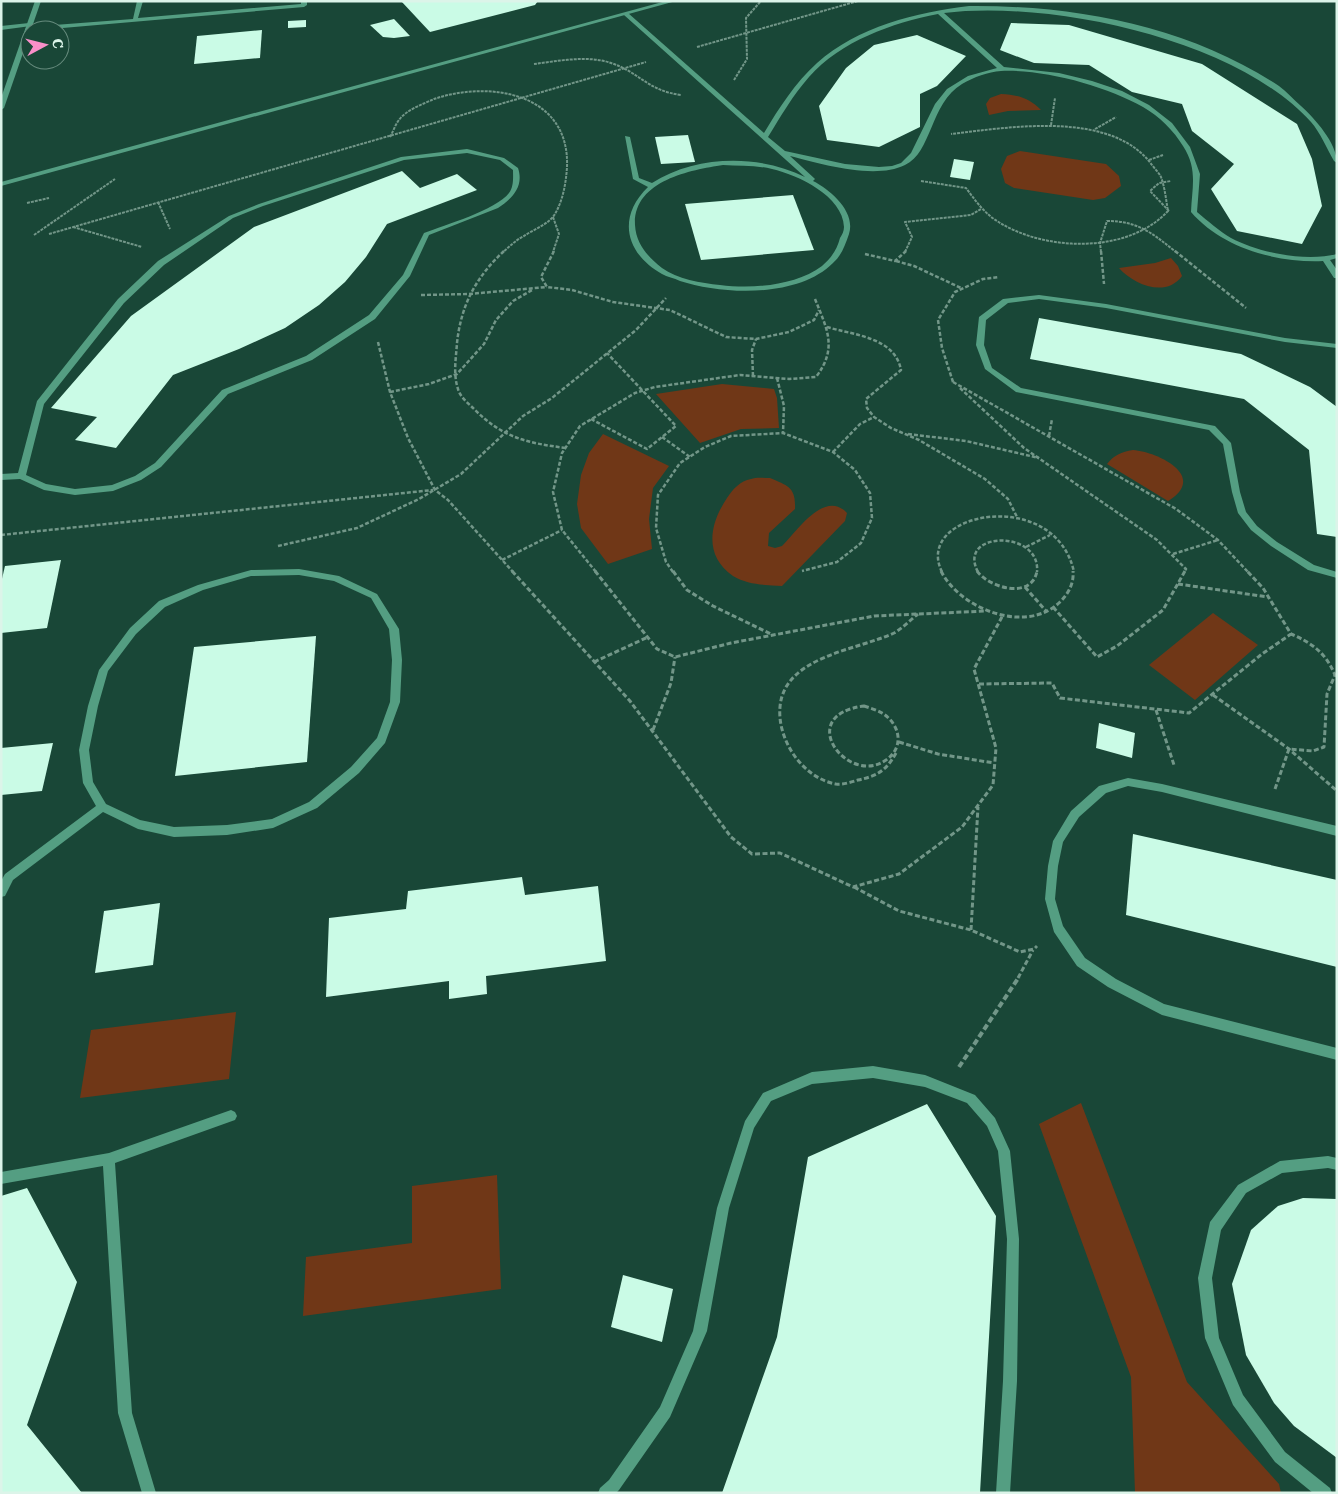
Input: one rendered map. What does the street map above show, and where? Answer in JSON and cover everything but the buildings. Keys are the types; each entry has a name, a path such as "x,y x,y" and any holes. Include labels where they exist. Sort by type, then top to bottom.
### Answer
{"street":[{"path":"31,20 38,1"},
{"path":"136,20 140,1"},
{"path":"70,24 304,5 304,1"},
{"path":"1,184 673,1"},
{"path":"766,136 800,82 823,59 873,32 905,20 939,12 970,8 1052,11 1097,17 1142,28 1188,42 1239,66 1271,85 1305,110 1331,144 1337,161"},
{"path":"939,12 1002,69"},
{"path":"626,14 766,136 820,186 841,208 847,228 841,249 830,263 803,279 766,289 728,290 704,286 664,273 650,262 633,242 630,222 638,200 652,186 673,174 696,167 723,163 760,165 788,171 820,186"},
{"path":"1,28 20,27"},
{"path":"1,108 20,53"},
{"path":"786,154 820,163 870,169 902,165 917,151 944,95 961,82 988,71 1002,69 1059,76 1114,91 1142,103 1160,114 1187,144 1198,176 1194,195 1194,212 1210,228 1228,240 1264,254 1326,260 1337,256"},
{"path":"627,137 636,179 652,186"},
{"path":"1,477 20,476 44,488 75,492 113,488 138,478 158,465 225,392 309,358 372,317 406,276 426,234 499,204 512,194 517,181 516,169 502,159 487,154 467,151 404,158 261,205 231,217 161,263 120,300 40,404 20,476"},
{"path":"1326,260 1337,276"},
{"path":"1337,346 1285,340 1106,306 1039,297 1006,301 982,319 980,345 989,370 1019,390 1186,421 1212,428 1227,443 1242,513 1254,528 1274,544 1311,568 1337,576"},
{"path":"299,572 336,578 374,596 394,630 397,660 395,702 381,740 355,770 313,805 273,823 227,830 174,832 138,824 102,807 88,783 84,750 93,706 104,670 133,631 162,604 201,587 251,573 299,572"},
{"path":"1337,831 1162,788 1128,782 1103,789 1075,814 1058,841 1052,866 1050,899 1058,928 1081,962 1112,983 1162,1009 1337,1054"},
{"path":"1,892 9,877 102,807"},
{"path":"605,1493 614,1485 665,1412 700,1331 723,1208 750,1125 767,1097 812,1078 873,1072 925,1081 972,1099 991,1122 1004,1151 1012,1239 1010,1381 1003,1493"},
{"path":"1,1178 109,1159 231,1116"},
{"path":"109,1159 124,1413 149,1493"},
{"path":"1325,1493 1280,1457 1238,1400 1212,1338 1205,1278 1215,1227 1242,1189 1280,1167 1328,1162 1337,1164"}],"path":[{"path":"529,65 564,61 610,62 623,68 650,88 671,95 702,94 733,82 742,70 747,59 746,18 761,1"},
{"path":"49,234 858,1"},
{"path":"1051,125 1059,76"},
{"path":"404,158 393,147 390,135 397,120 439,96 485,91 506,92 524,97 546,108 559,128 567,155 564,196 553,217 498,255 465,300 458,331 456,374 458,392 480,416 502,435 534,445 566,448"},
{"path":"434,92 439,96"},
{"path":"902,165 918,180 966,188 981,209 1003,225 1034,237 1067,242 1100,243 1133,236 1154,225 1168,211 1167,190 1157,170 1143,153 1117,137 1095,129 1051,125 924,137"},
{"path":"34,235 116,179 98,184"},
{"path":"28,204 54,196"},
{"path":"895,261 905,253 912,236 905,222 971,215 981,209"},
{"path":"547,287 541,277 558,243 560,228 553,217"},
{"path":"1106,306 1100,243 1107,222 1122,221 1147,229 1247,309"},
{"path":"73,227 172,255"},
{"path":"841,249 914,266 962,288"},
{"path":"1000,277 983,279 955,292 938,320 942,348 953,382 1024,448 1157,540 1186,569 1163,610 1117,646 1097,657 1053,607"},
{"path":"251,573 257,557 271,548 358,528 435,490 460,474 502,435 636,330 683,279"},
{"path":"803,279 814,297 830,335 830,348 824,368 816,376 776,378 740,374 686,381 641,391 580,426 562,453 553,492 562,530 657,648 675,657 772,634 874,616 986,611"},
{"path":"1095,279 1104,280"},
{"path":"390,296 469,294 532,290 547,287 655,309 670,310 726,337 756,338 790,332 814,320 819,310"},
{"path":"390,392 429,384 456,374 484,344 496,320 513,300 532,290"},
{"path":"372,317 390,392 408,438 435,490 448,500 630,700 731,837 752,854 780,853 899,911 971,930 1020,952 1034,949"},
{"path":"826,327 881,344 894,352 899,360 901,370 866,399 867,408 874,417 919,440 985,479 1008,499 1018,519"},
{"path":"753,376 752,350 756,338"},
{"path":"591,420 647,449 676,426 607,353"},
{"path":"776,378 784,406 783,433"},
{"path":"953,382 999,410 1074,449 1176,509 1218,540 1263,588 1291,634 1312,642 1330,660 1335,675 1326,694 1327,721 1324,747 1312,751 1289,748"},
{"path":"833,452 860,424 874,417"},
{"path":"772,634 713,606 687,590 666,562 656,528 658,495 680,463 731,436 783,433 833,452 855,470 870,493 872,518 861,543 837,562 802,571"},
{"path":"904,434 949,438 986,445 1020,456 1039,458"},
{"path":"662,437 690,457"},
{"path":"1,535 435,490"},
{"path":"992,515 1018,519 1030,522 1050,534 1060,542 1069,556 1074,570 1073,583 1067,595 1053,607 1046,611 1025,616 1003,615 986,611 967,602 952,590 943,575 938,560 940,546 947,533 959,524 975,518 992,515"},
{"path":"502,560 562,530"},
{"path":"1026,547 1050,534"},
{"path":"992,540 1010,540 1026,547 1035,554 1039,563 1039,573 1034,581 1024,587 1012,589 998,587 986,580 977,571 973,561 975,551 983,544 992,540"},
{"path":"1173,554 1218,540"},
{"path":"1178,584 1268,597"},
{"path":"1024,587 1046,611"},
{"path":"896,753 876,765 862,765 849,761 838,754 831,744 829,732 831,722 838,713 850,707 864,706 879,710 891,718 898,730 900,742 896,753 887,770 873,777 838,785 817,776 800,763 787,747 780,721 781,695 796,675 820,659 896,632 918,614"},
{"path":"853,887 899,874 962,827 993,785 996,748 974,669 1003,615"},
{"path":"979,684 1052,683 1060,698 1189,713 1262,654 1291,634"},
{"path":"594,662 648,637"},
{"path":"652,731 671,683 675,657"},
{"path":"1212,695 1289,748 1337,791"},
{"path":"1156,710 1175,769"},
{"path":"900,742 938,754 994,763"},
{"path":"1274,795 1289,748"},
{"path":"971,930 978,806"},
{"path":"946,1088 1019,977 1034,949 1058,928"}],"shaded area":[{"path":"1001,94 1023,98 1041,110 1008,111 989,115 986,104 990,98"},
{"path":"1020,151 1106,164 1119,176 1121,186 1105,198 1093,200 1014,188 1005,183 1001,169 1007,156"},
{"path":"1171,258 1178,266 1182,276 1175,283 1159,288 1150,287 1133,280 1119,268 1155,263"},
{"path":"722,384 774,389 777,398 779,428 741,429 700,443 656,394"},
{"path":"603,434 669,466 653,488 649,519 652,549 608,564 581,528 577,504 581,475 589,453"},
{"path":"1133,450 1155,455 1175,467 1181,475 1183,483 1179,492 1168,501 1107,464 1118,454"},
{"path":"770,478 790,488 794,496 795,509 769,533 768,546 775,548 782,546 812,514 821,509 830,506 839,507 847,513 845,521 782,586 751,583 733,576 723,568 713,549 712,538 714,528 721,508 727,498 737,486 747,480"},
{"path":"1213,613 1258,645 1195,700 1149,665"},
{"path":"236,1012 229,1079 80,1098 91,1030"},
{"path":"1081,1103 1187,1382 1279,1484 1281,1493 1135,1493 1131,1377 1039,1124"},
{"path":"497,1175 501,1289 303,1316 306,1257 412,1243 412,1186"}]}
